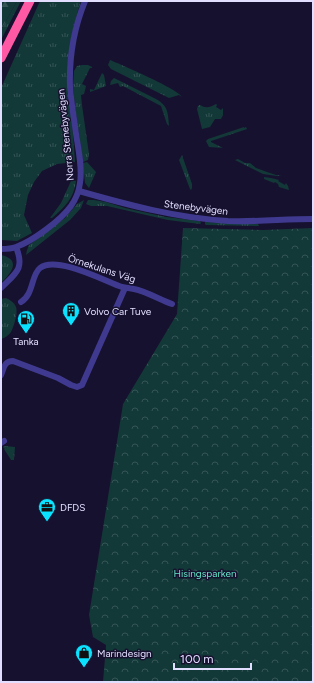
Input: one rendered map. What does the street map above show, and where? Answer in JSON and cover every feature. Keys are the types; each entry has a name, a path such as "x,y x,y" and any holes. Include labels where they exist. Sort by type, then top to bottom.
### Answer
{"highway":[{"path":"1,58 30,1"}],"street":[{"name":"Norra Stenebyvägen","path":"1,249 16,247 31,240 62,217 72,206 79,191 81,178 80,164 71,96 70,73 74,38 79,16 85,1"},
{"name":"Stenebyvägen","path":"79,191 165,214 199,218 239,221 313,218"},
{"path":"1,288 15,274 19,267 20,258 16,247"},
{"name":"Örnekulans Väg","path":"21,302 26,299 41,267 50,264 65,265 78,269 125,288 141,291 172,304"},
{"path":"1,375 6,362 12,361 58,378 71,385 77,387 82,385 125,288"}],"green space":[{"path":"1,1 17,1 1,30"},
{"path":"17,1 21,1 1,40 1,30"},
{"path":"40,1 81,1 71,43 67,75 67,94 72,122 75,162 57,164 42,171 34,182 28,195 24,215 32,233 17,241 1,240 1,88"},
{"path":"110,60 161,83 178,93 182,97 179,95 169,98 111,69 108,65"},
{"path":"82,65 92,67 90,68 82,84 86,86 84,94 81,95 89,154 88,160 83,162 73,86 74,71 77,66"},
{"path":"102,73 104,75 106,86 90,92 90,89 94,90"},
{"path":"114,78 163,104 168,113 169,126 161,106 123,86 120,87 118,83 110,85"},
{"path":"216,104 216,107 221,110 223,108 223,115 221,119 215,119 210,127 202,129 197,109 198,106 208,107"},
{"path":"244,127 247,129 211,141 223,148 209,147 206,141 208,139"},
{"path":"182,155 192,184 191,190 179,160"},
{"path":"238,159 245,163 250,163 256,168 276,175 281,175 277,176 263,174 235,160"},
{"path":"87,162 96,172 89,188 85,183 83,163"},
{"path":"264,177 279,180 278,181 285,185 286,183 289,190 279,187 275,182 274,183 264,179"},
{"path":"71,181 76,181 75,187 68,202 52,218 50,218 61,203"},
{"path":"84,200 81,208 70,220 26,255 29,245 65,218 77,204"},
{"path":"88,200 106,202 125,208 166,217 200,221 201,223 168,220 107,206 91,206 86,204"},
{"path":"205,222 258,224 259,226 206,225"},
{"name":"Hisingsparken","path":"183,228 263,230 313,228 313,682 103,682 106,645 93,637 89,615 123,404 177,314"},
{"path":"1,255 11,260 13,267 1,283"},
{"path":"6,298 12,301 15,305 16,316 11,332 1,339 1,299"},
{"path":"3,447 15,447 14,460 11,460"}],"place":[{"name":"Volvo Car Tuve","path":"71,326"},
{"name":"Tanka","path":"26,334"},
{"name":"DFDS","path":"47,522"},
{"name":"Marindesign","path":"84,668"}]}
